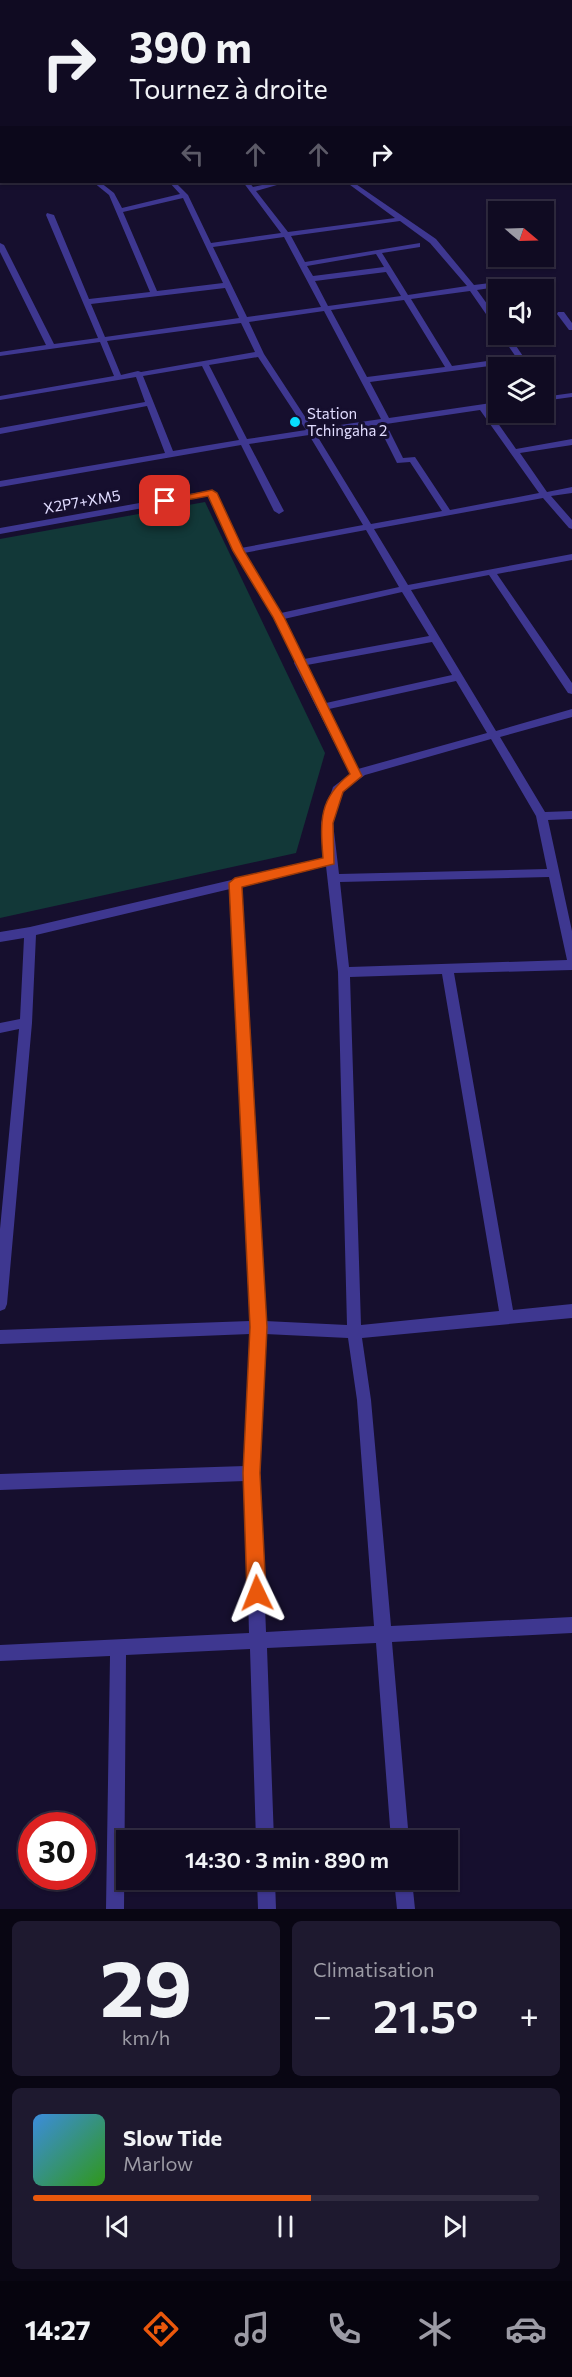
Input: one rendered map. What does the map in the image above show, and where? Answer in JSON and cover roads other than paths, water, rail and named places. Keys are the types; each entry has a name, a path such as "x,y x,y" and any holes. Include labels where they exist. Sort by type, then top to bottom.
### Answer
{"street":[{"path":"97,183 112,194 154,295"},
{"path":"173,183 185,195 260,354 369,527 542,816 572,959"},
{"path":"247,183 254,189 286,234 364,380 400,461 412,459 448,513"},
{"path":"254,189 278,183"},
{"path":"350,183 433,241 473,288 488,311"},
{"path":"119,211 185,195"},
{"path":"50,214 86,302 105,341 118,377"},
{"path":"209,245 400,219"},
{"path":"0,245 51,347"},
{"path":"302,265 417,245"},
{"path":"378,252 450,369"},
{"path":"310,279 389,269"},
{"path":"86,302 229,285"},
{"path":"0,354 488,286"},
{"path":"561,314 572,328"},
{"path":"0,398 260,354"},
{"path":"204,363 279,511"},
{"path":"364,380 488,364"},
{"path":"138,373 170,454"},
{"path":"554,396 572,395"},
{"path":"0,431 151,403"},
{"path":"0,484 243,442 488,406"},
{"path":"482,407 545,495 572,526"},
{"path":"513,452 572,442"},
{"path":"238,551 572,490"},
{"name":"X2P7+XM5","path":"0,531 212,493 238,551 278,617 356,776"},
{"path":"278,617 406,588 572,557"},
{"path":"491,572 572,691"},
{"path":"299,663 436,638"},
{"path":"323,708 459,677"},
{"path":"399,1830 364,1400 354,1332 344,972 327,823 337,790 356,776 395,760 572,712"},
{"path":"542,816 572,815"},
{"path":"0,937 30,932 330,861"},
{"path":"332,878 554,873"},
{"path":"235,883 258,1327 252,1473 265,1830"},
{"path":"0,1304 26,1023 30,932"},
{"path":"344,972 572,965"},
{"path":"447,969 507,1316"},
{"path":"0,1028 26,1023"},
{"path":"0,1337 258,1327 354,1332 572,1311"},
{"path":"0,1482 252,1473"},
{"path":"0,1653 572,1625"},
{"path":"118,1648 120,1830"},
{"path":"115,1909 118,1890"},
{"path":"266,1890 267,1909"},
{"path":"404,1890 406,1909"}],"place":[{"name":"Station Tchingaha 2","path":"295,422"}]}
